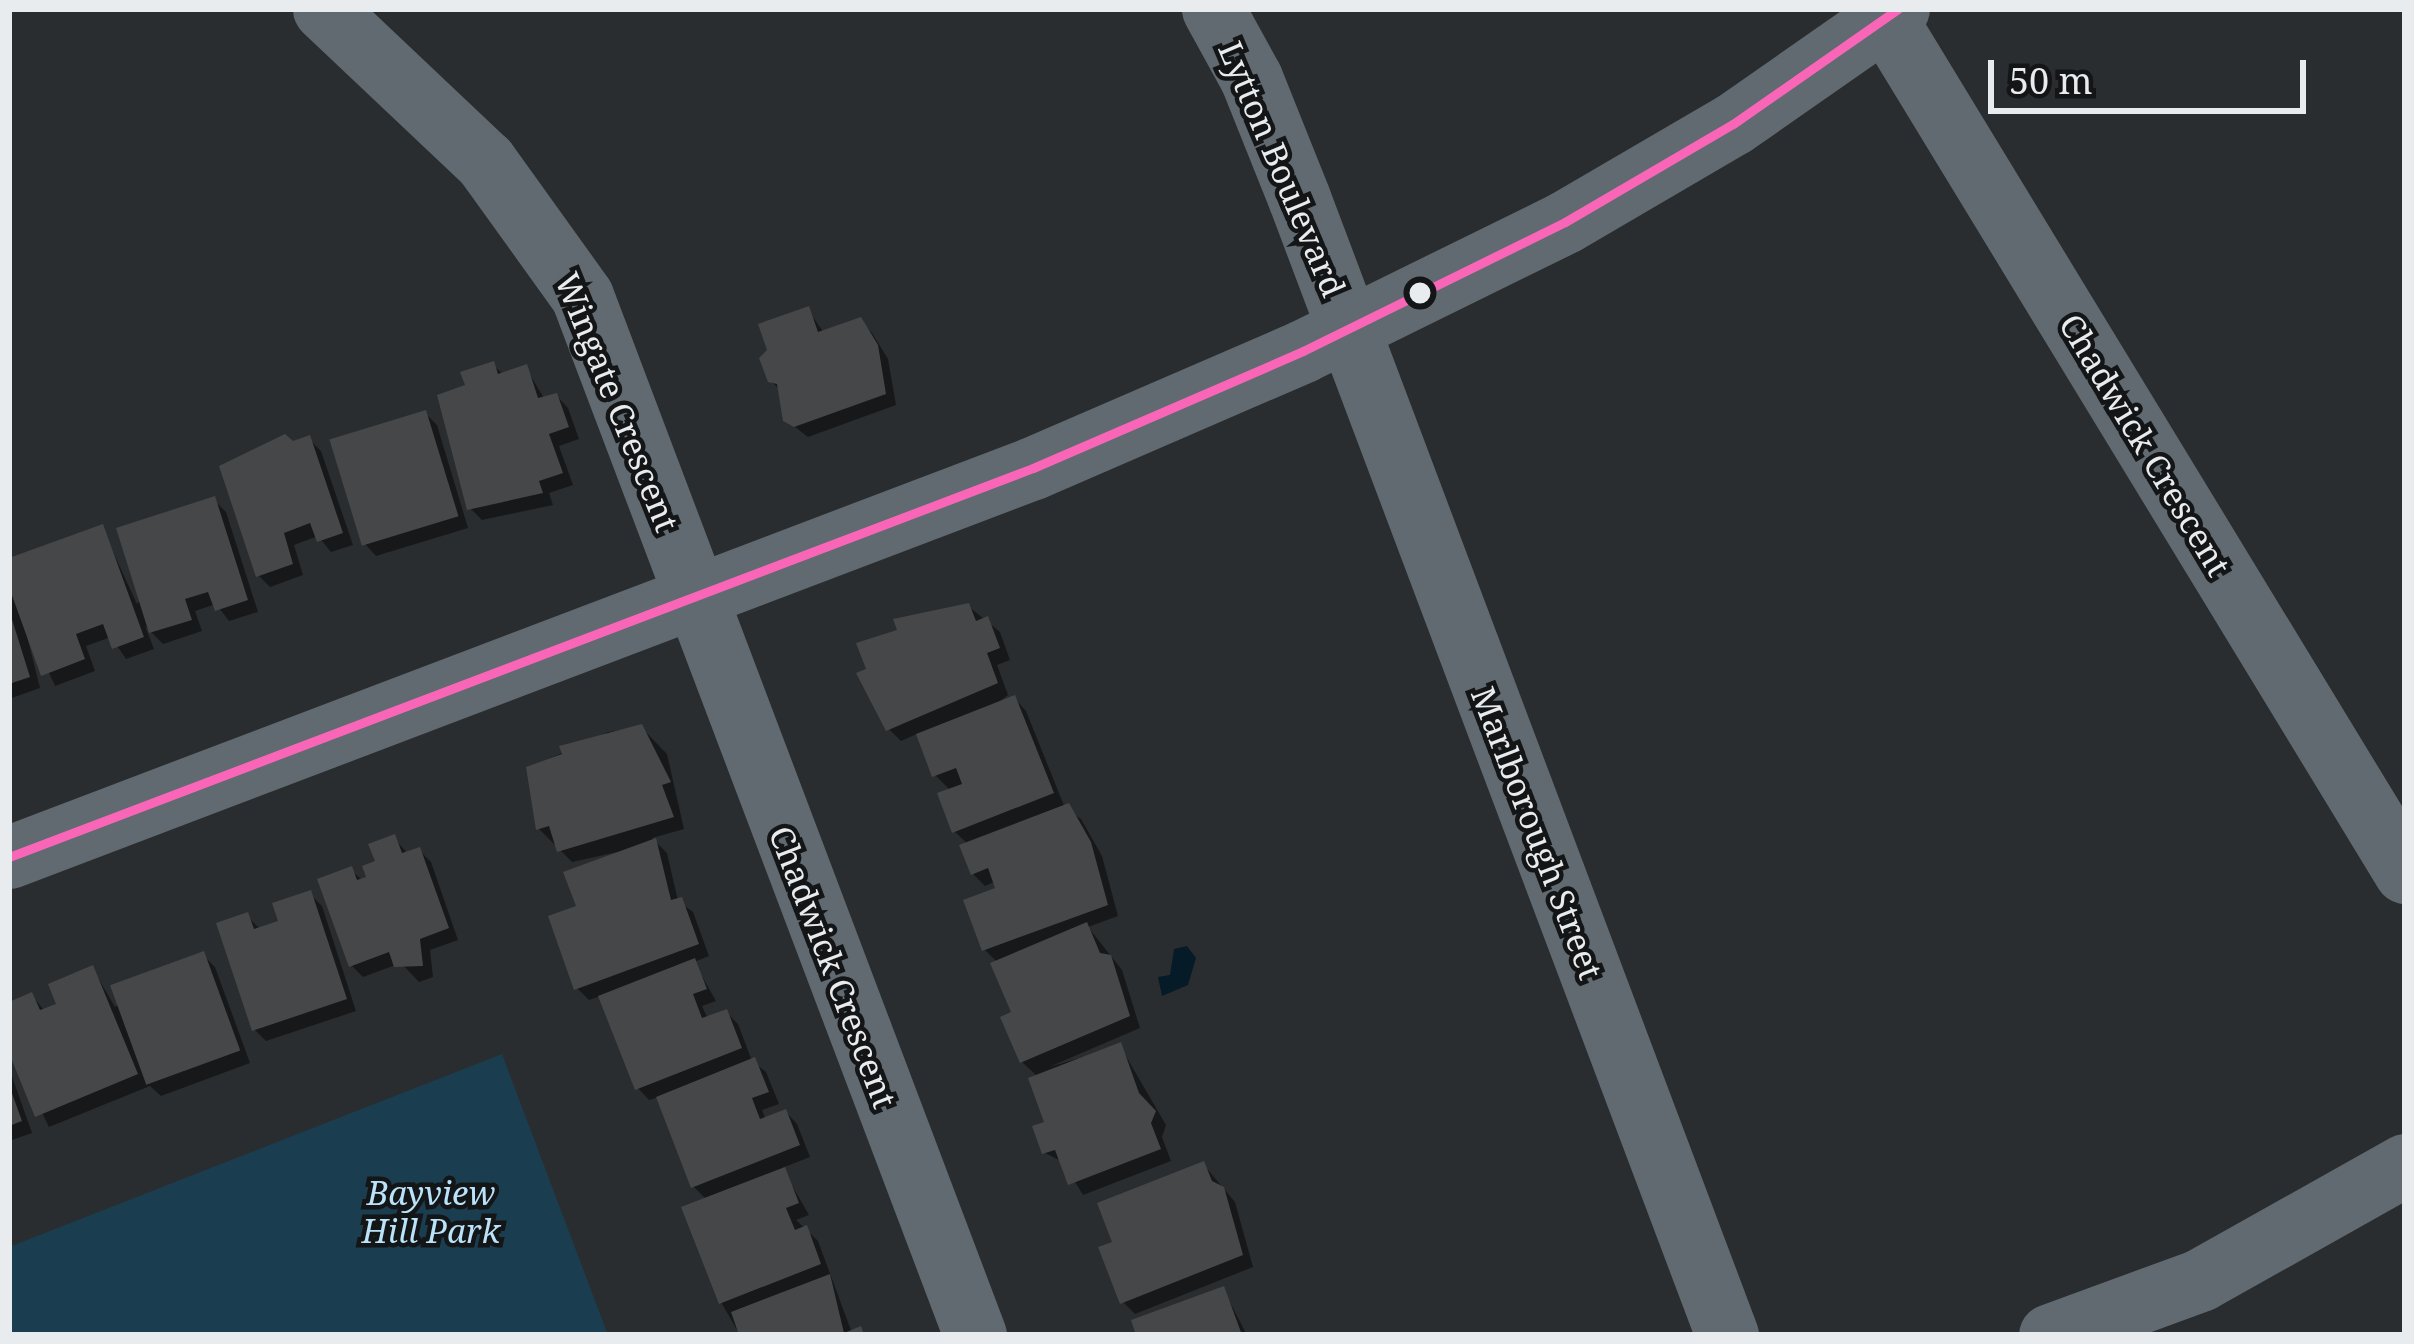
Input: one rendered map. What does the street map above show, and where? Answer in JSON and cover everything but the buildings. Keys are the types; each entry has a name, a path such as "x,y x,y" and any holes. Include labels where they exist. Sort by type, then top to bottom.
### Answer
{"street":[{"name":"Wingate Crescent","path":"324,9 485,161 540,228 582,296 691,599"},
{"name":"Lytton Boulevard","path":"1213,9 1251,78 1348,330"},
{"path":"9,857 1033,468 1348,330 1565,222 1733,124 1892,13"},
{"name":"Chadwick Crescent","path":"1892,13 2405,872"},
{"name":"Marlborough Street","path":"1348,330 1727,1335"},
{"name":"Chadwick Crescent","path":"691,599 975,1335"},
{"path":"2050,1335 2200,1280 2405,1166"}],"green space":[{"name":"Bayview Hill Park","path":"502,1054 608,1335 9,1335 9,1247"}],"shaded area":[{"path":"1187,946 1196,958 1188,985 1162,996 1158,977 1170,975 1174,949"}],"transit line":[{"path":"9,857 1033,468 1303,351 1565,222 1733,124 1898,9"}]}
